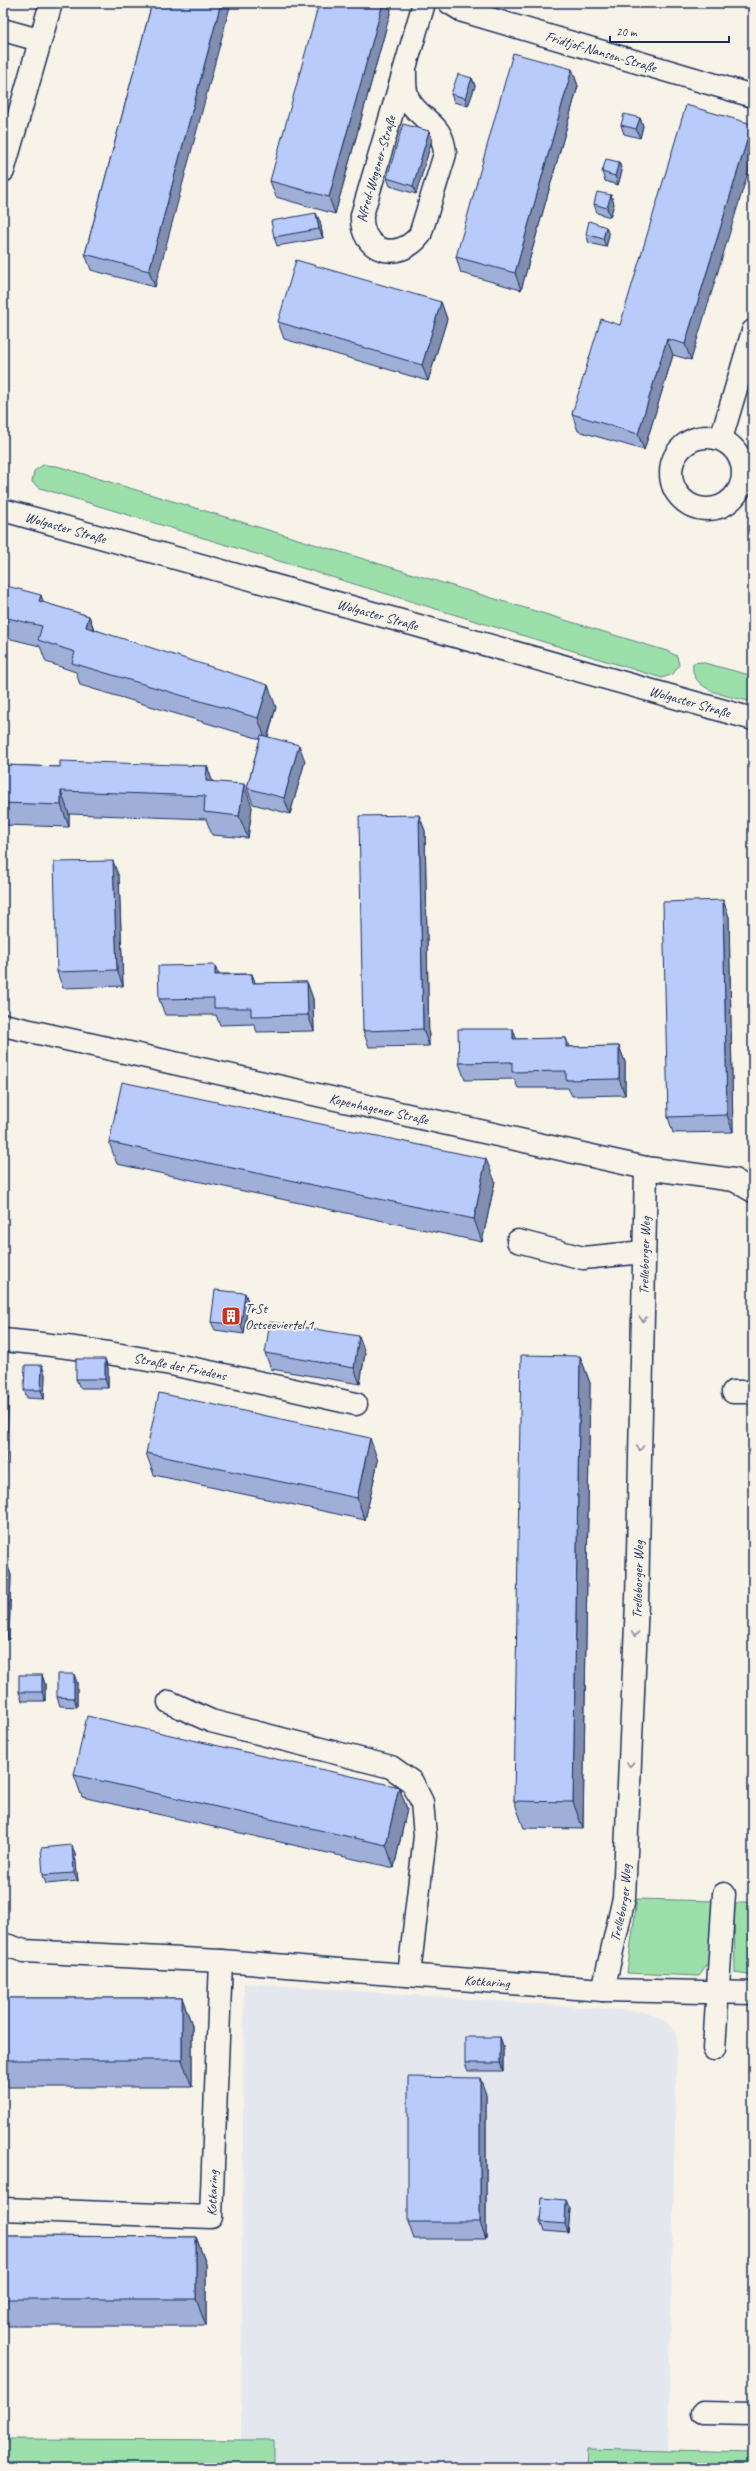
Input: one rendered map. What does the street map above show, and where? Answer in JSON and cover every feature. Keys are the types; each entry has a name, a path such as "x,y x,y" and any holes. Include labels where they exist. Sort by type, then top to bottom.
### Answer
{"street":[{"path":"3,171 39,40 51,3"},
{"name":"Alfred-Wegener-Straße","path":"405,69 406,90 411,104 439,130 444,140 445,154 420,235 413,244 404,249 394,251 372,244 365,237 362,226 362,215 424,3"},
{"name":"Fridtjof-Nansen-Straße","path":"450,3 463,11 753,96"},
{"path":"3,30 39,40"},
{"path":"721,439 750,353 753,331"},
{"name":"Wolgaster Straße","path":"3,510 753,719"},
{"name":"Kopenhagener Straße","path":"3,1025 646,1168 734,1180 753,1191"},
{"name":"Trelleborger Weg","path":"603,1990 624,1898 637,1602 646,1168"},
{"path":"518,1241 583,1258 644,1252"},
{"name":"Straße des Friedens","path":"3,1340 63,1345 162,1361 356,1404"},
{"path":"169,1702 211,1721 392,1767 412,1782 422,1802 425,1836 409,1975"},
{"path":"714,2049 724,1894"},
{"name":"Kotkaring","path":"3,1944 24,1951 221,1961 603,1990 753,1993"},
{"name":"Kotkaring","path":"3,2209 211,2217 221,1961"},
{"path":"703,2413 753,2414"}],"shaded area":[{"path":"244,1983 648,2012 664,2020 677,2033 668,2451 588,2449 587,2468 274,2468 274,2440 241,2440"}],"green space":[{"path":"43,465 57,466 667,651 677,656 679,665 673,674 662,678 40,488 32,482 34,471"},
{"path":"701,662 753,676 753,702 714,692 697,681 693,673 693,663"},
{"path":"637,1899 716,1901 714,1941 712,1950 705,1968 699,1976 627,1973"},
{"path":"740,1902 753,1902 753,1976 735,1973 734,1906"},
{"path":"3,2439 274,2440 274,2468 3,2468"},
{"path":"588,2449 753,2453 753,2468 587,2468"}],"building":[{"path":"152,3 221,3 149,271 85,254"},
{"path":"319,3 383,3 329,197 270,181"},
{"path":"513,53 572,69 515,273 456,257"},
{"path":"458,74 472,78 465,98 451,94"},
{"path":"686,105 752,124 685,344 667,339 638,434 572,414 601,319 620,325"},
{"path":"624,114 640,118 636,129 621,125"},
{"path":"403,124 429,131 413,186 387,178"},
{"path":"606,159 619,162 615,176 602,172"},
{"path":"597,192 611,195 607,208 594,204"},
{"path":"316,213 319,229 274,237 271,221"},
{"path":"589,221 606,227 603,239 586,234"},
{"path":"296,260 441,302 422,365 278,322"},
{"path":"3,585 41,595 39,601 89,616 86,627 268,685 258,718 72,663 75,652 38,640 42,626 3,617"},
{"path":"261,735 299,745 284,798 247,788"},
{"path":"60,761 207,766 206,781 244,784 239,816 204,812 205,796 61,791 61,805 3,803 3,765 60,767"},
{"path":"419,815 423,1029 363,1031 359,816"},
{"path":"113,861 117,970 57,972 54,862"},
{"path":"723,900 727,1115 668,1117 663,902"},
{"path":"215,965 215,975 252,974 252,983 307,982 308,1015 251,1016 251,1008 214,1008 214,998 159,999 158,966"},
{"path":"458,1029 513,1029 513,1039 566,1038 566,1047 619,1046 619,1079 566,1080 566,1071 512,1072 512,1062 459,1063"},
{"path":"122,1082 486,1159 474,1219 109,1142"},
{"name":"TrSt Ostseeviertel 1","path":"215,1290 245,1293 241,1325 211,1322"},
{"path":"270,1322 359,1336 354,1368 265,1353"},
{"path":"521,1355 580,1356 573,1802 514,1801"},
{"path":"76,1359 105,1359 105,1379 76,1379"},
{"path":"25,1365 42,1365 41,1390 24,1390"},
{"path":"159,1393 370,1438 357,1498 146,1453"},
{"path":"57,1674 74,1674 74,1698 57,1697"},
{"path":"19,1675 42,1675 42,1692 19,1692"},
{"path":"87,1716 399,1787 386,1845 74,1775"},
{"path":"72,1845 74,1873 43,1875 41,1848"},
{"path":"3,1998 182,1998 182,2060 3,2060"},
{"path":"465,2037 500,2037 500,2063 465,2063"},
{"path":"408,2077 480,2078 480,2222 408,2222"},
{"path":"542,2198 566,2200 565,2224 540,2222"},
{"path":"3,2236 196,2237 196,2299 3,2299"}],"place":[{"name":"TrSt Ostseeviertel 1","path":"231,1316"}]}
